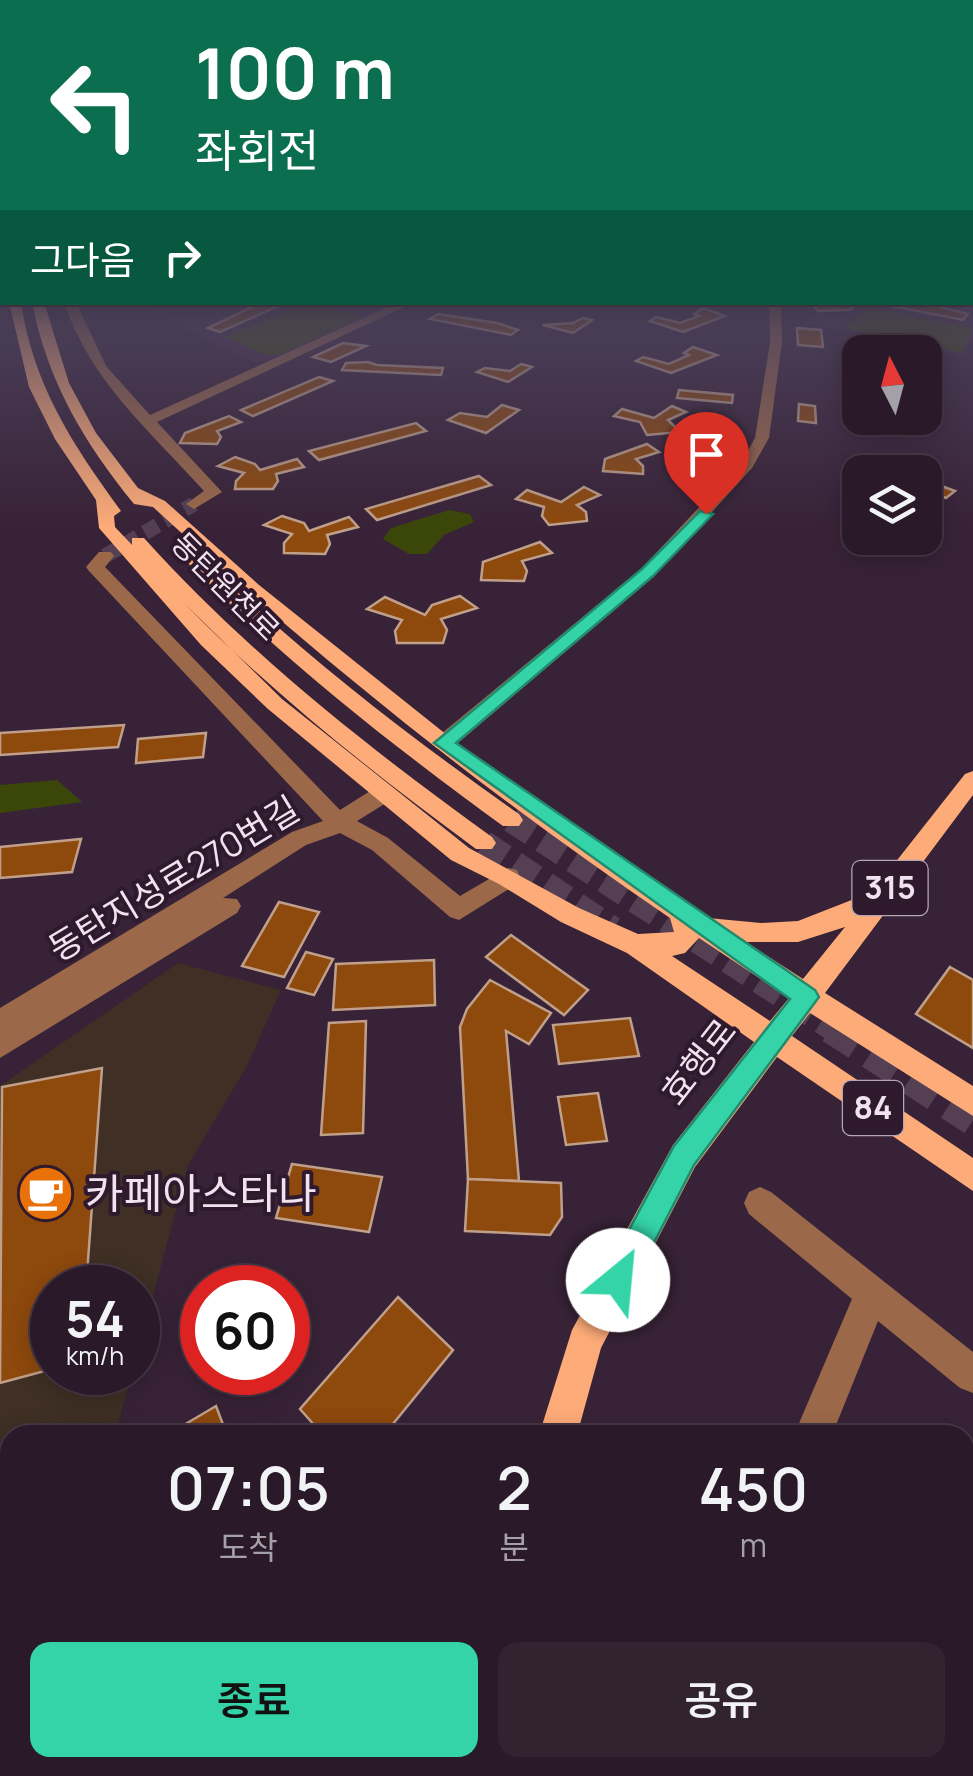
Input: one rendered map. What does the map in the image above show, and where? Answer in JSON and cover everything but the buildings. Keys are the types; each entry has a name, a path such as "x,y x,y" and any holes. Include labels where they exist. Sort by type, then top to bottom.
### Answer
{"main road":[{"name":"동탄원천로","path":"27,362 50,418 104,500 179,586 292,693 385,771 484,843"},
{"name":"동탄원천로","path":"52,362 59,380 131,491 209,575 324,679 418,754 511,820"},
{"path":"131,491 159,504 306,637 444,743 806,997"},
{"path":"104,500 107,528 166,598 274,704 383,794 460,854 508,877 570,916 636,946 774,1040"},
{"name":"효행로","path":"561,1425 585,1343 684,1156 973,780"},
{"path":"704,926 790,936 811,932 882,898"},
{"path":"636,946 676,945 686,938 688,928 676,907"},
{"name":"84","path":"806,997 973,1102"},
{"name":"84","path":"774,1040 973,1176"}],"street":[{"path":"95,362 110,386 214,492 194,504"},
{"path":"148,421 278,362"},
{"path":"444,743 647,573 746,465 762,438 773,362"},
{"path":"105,556 95,567 328,828 380,844 459,910 508,877"},
{"name":"동탄지성로270번길","path":"0,1023 300,838 328,828 383,794"},
{"path":"0,1045 232,903 315,848 328,828"},
{"path":"760,1202 973,1375"},
{"path":"817,1425 872,1294"}],"shaded area":[{"path":"178,963 281,990 247,1066 188,1165 160,1270 160,1265 30,1265 30,1395 126,1395 118,1425 0,1425 0,1086"}],"green space":[{"path":"449,510 470,514 474,522 444,535 427,554 409,554 383,539 391,528"},
{"path":"57,780 82,802 0,813 0,785"}],"tunnel":[{"path":"105,556 194,504"},
{"path":"511,820 835,1030"},
{"path":"484,843 613,929"},
{"path":"831,1028 973,1120"}],"place":[{"name":"카페아스타나","path":"46,1194"}],"route":[{"path":"618,1280 684,1156 806,997 444,743 647,573 706,514"}]}
